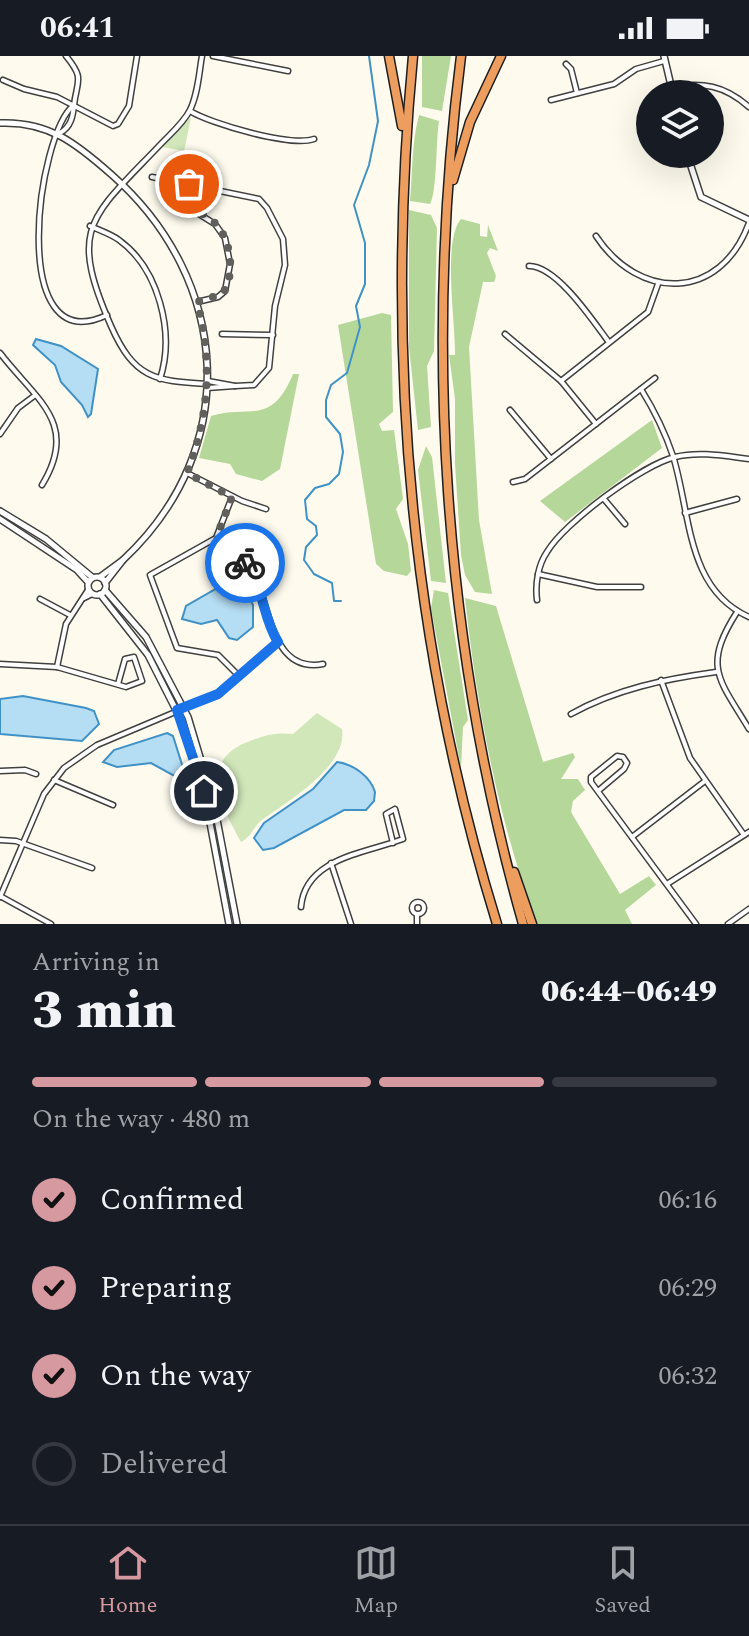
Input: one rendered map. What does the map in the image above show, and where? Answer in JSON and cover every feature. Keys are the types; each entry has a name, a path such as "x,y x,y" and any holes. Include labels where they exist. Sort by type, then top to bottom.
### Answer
{"highway":[{"path":"389,56 404,136"},
{"path":"413,56 404,136 401,307 405,429 415,535 447,727 497,924"},
{"path":"461,56 448,204 443,364 450,516 467,664 496,814 523,924"},
{"path":"448,204 470,122 501,56"},
{"path":"496,814 532,924"}],"street":[{"path":"66,56 79,76 74,105 69,109 49,162 37,243 42,280 51,302 66,315 90,322 107,315"},
{"path":"3,80 74,105 104,124 118,124 129,106 137,56"},
{"path":"152,177 255,198 267,208 285,249 265,374 251,387 146,375 128,359 107,315 87,247 90,226 100,209 190,111 202,56"},
{"path":"213,56 288,71"},
{"path":"551,100 614,84 636,69 664,58 669,80"},
{"path":"566,64 571,69 577,93"},
{"path":"724,89 749,107"},
{"path":"190,111 215,122 299,141 314,139"},
{"path":"0,123 27,124 60,133 122,184 166,235 184,267 206,340 207,384 200,432 187,473 161,519 123,560 103,589 90,592 70,615 57,667"},
{"path":"596,236 625,270 658,284 680,284 712,272 732,255 749,222 701,197 692,168"},
{"path":"185,183 187,202 219,228 229,257 225,291 218,297 197,302"},
{"path":"90,226 118,239 149,276 166,337 167,357 160,379"},
{"path":"529,266 539,267 571,294 608,341"},
{"path":"561,381 648,312 658,284"},
{"path":"222,334 273,335"},
{"path":"505,334 561,381 596,424"},
{"path":"0,353 53,419 59,440 55,461 42,485"},
{"path":"513,482 525,479 655,378"},
{"path":"641,389 656,412 673,457 685,513 706,580 722,602 749,617"},
{"path":"0,434 18,408 34,396"},
{"path":"510,410 551,459"},
{"path":"537,600 538,574 552,543 630,479 673,457 711,455 749,459"},
{"path":"187,473 232,497 266,509"},
{"path":"232,497 216,538 150,575 177,648 218,655 238,675"},
{"path":"604,499 625,524"},
{"path":"685,513 737,499"},
{"path":"0,511 46,539 90,580 90,592"},
{"path":"0,519 90,580"},
{"path":"216,538 254,574 278,642 299,660 323,664"},
{"path":"90,580 100,577 123,560"},
{"path":"538,574 597,587 641,587"},
{"path":"100,577 103,589 140,643 177,710 204,791 229,924"},
{"path":"103,589 146,637 184,707 214,804 237,924"},
{"path":"40,599 70,615"},
{"path":"737,612 718,653 716,672 749,729"},
{"path":"51,924 0,896 44,794 54,780 78,755 218,694 278,642"},
{"path":"0,664 57,667 126,687 142,681 134,657 125,659 118,684"},
{"path":"571,714 595,701 661,680 716,672"},
{"path":"661,680 690,758 746,833 666,885"},
{"path":"598,791 624,769 627,763 623,757 617,756 591,777 598,791 696,924"},
{"path":"0,771 25,770 36,774"},
{"path":"54,780 113,805"},
{"path":"632,837 705,781"},
{"path":"301,907 307,887 331,863 393,843 404,835 395,809 386,814 393,843"},
{"path":"0,840 24,843 92,868"},
{"path":"331,863 351,924"},
{"path":"728,924 749,909"},
{"path":"417,915 417,924"}],"green space":[{"path":"422,56 451,56 442,111 422,107"},
{"path":"419,115 439,121 430,204 410,201 413,148"},
{"path":"191,118 184,151 162,147 187,119"},
{"path":"409,210 431,215 437,228 434,351 427,366 431,427 418,430 409,347"},
{"path":"461,219 480,224 480,236 487,237 488,225 498,251 490,248 487,253 496,276 494,282 483,282 469,347 479,520 492,594 475,592 465,575 461,555 455,464 455,399 449,355 455,355 452,245"},
{"path":"382,313 391,315 393,412 379,424 382,431 394,430 403,499 396,509 408,544 411,571 407,576 384,571 376,564 338,325"},
{"path":"293,374 299,374 280,469 262,481 236,474 230,464 199,458 211,416 268,407 285,391"},
{"path":"652,420 662,448 565,522 540,501"},
{"path":"426,446 432,457 446,583 431,581 418,470"},
{"path":"434,590 448,593 468,720 463,727 461,768 431,608"},
{"path":"465,598 496,606 543,762 573,753 575,757 561,779 578,779 585,790 573,801 571,812 620,894 649,876 656,885 625,910 632,924 537,924 500,804 476,681"},
{"path":"317,713 342,729 336,756 314,781 262,820 241,842 227,815 218,787 222,762 245,743 268,735 293,734"}],"water":[{"path":"36,339 61,346 98,369 88,417 82,405 61,382 55,365 33,345"},
{"path":"233,579 239,579 253,605 253,627 237,640 229,638 217,620 201,624 182,619 186,606"},
{"path":"23,696 86,708 94,711 99,724 82,741 0,734 0,699"},
{"path":"167,733 173,736 185,774 180,779 151,763 117,767 103,762 114,750"},
{"path":"337,762 355,768 365,776 373,786 374,801 366,810 344,810 274,848 263,850 254,838 264,823 313,789"}],"waterway":[{"path":"341,601 334,601 332,583 314,574 304,560 306,547 317,535 316,526 307,519 305,500 315,488 329,484 339,474 343,452 340,434 326,417 326,400 331,385 347,373 360,327 356,306 365,284 365,243 354,205 369,165 378,121 369,56"}],"way so far":[{"path":"189,184 185,183 184,191 191,207 212,220 225,238 230,273 227,288 222,294 197,302 206,340 207,393 197,447 187,473 232,497 216,538 245,563"}],"route":[{"path":"204,791 177,710 218,694 278,642 267,619 258,583 245,563"}]}
